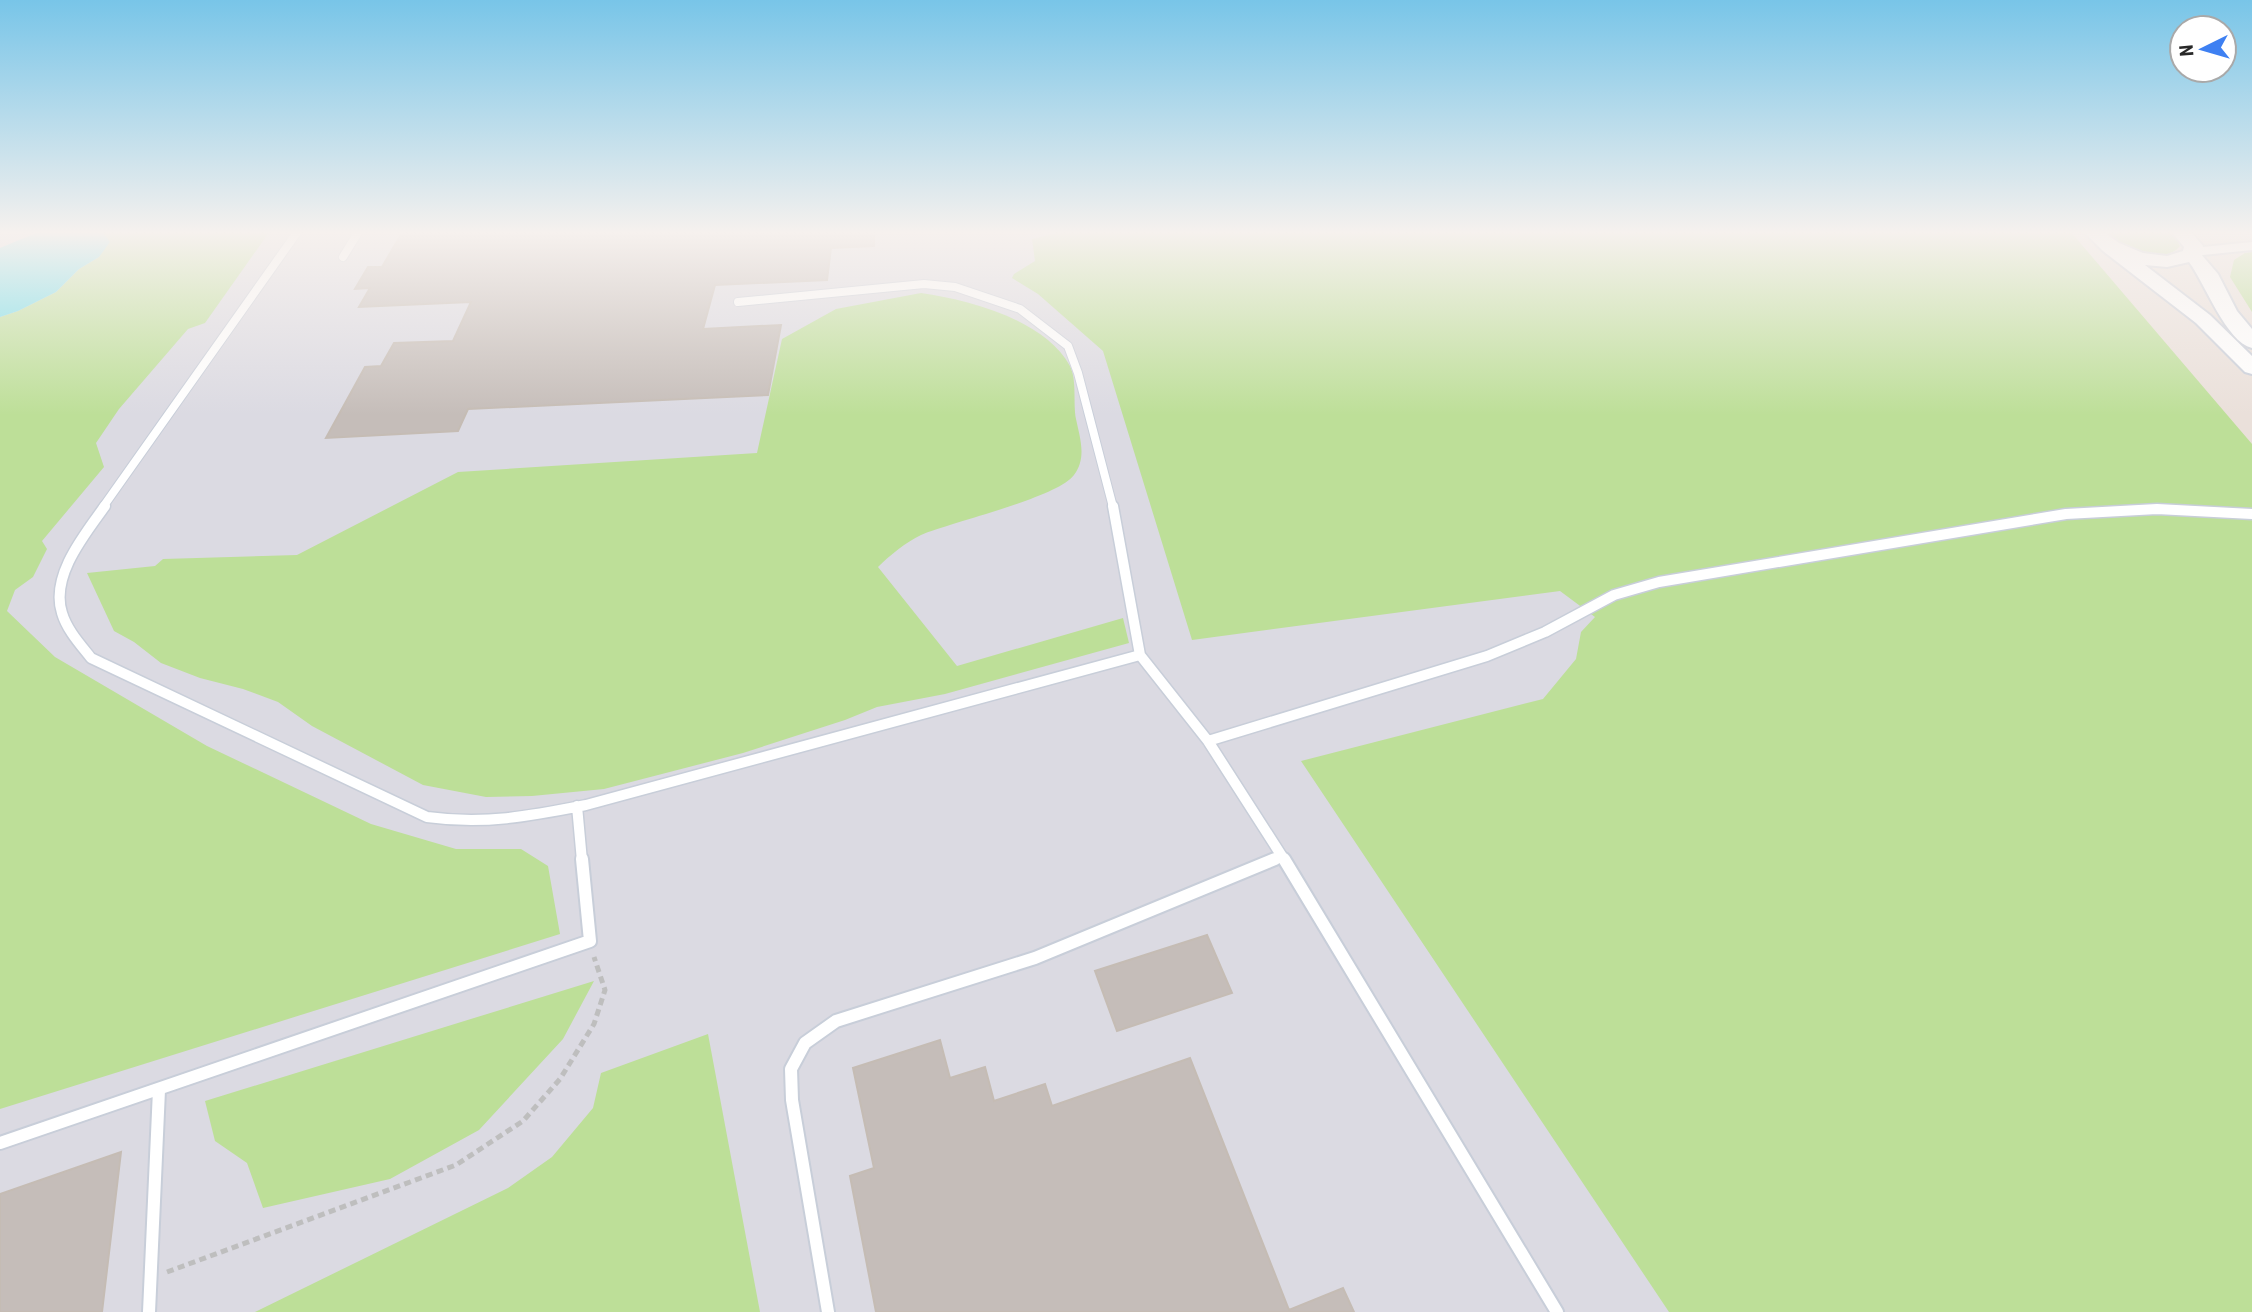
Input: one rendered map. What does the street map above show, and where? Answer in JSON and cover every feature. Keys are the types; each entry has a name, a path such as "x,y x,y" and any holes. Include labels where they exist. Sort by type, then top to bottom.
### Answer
{"main road":[{"path":"2168,292 2203,319 2252,368"},
{"path":"2217,292 2228,313 2252,342"}],"lane":[{"path":"255,292 84,535 65,570 59,595 60,615 73,637 91,658 427,817 464,822 517,818 577,806 1140,655"},
{"path":"738,302 839,292"},
{"path":"970,292 1020,309 1068,346 1078,373 1116,521 1140,655 1208,741 1282,856 1557,1312"},
{"path":"1208,741 1487,656 1545,632 1614,595 1659,582 2077,512 2157,509 2252,514"},
{"path":"0,1143 590,941 577,806"},
{"path":"828,1312 792,1100 791,1069 805,1043 836,1021 1035,958 1282,856"},
{"path":"149,1312 159,1090"}],"path":[{"path":"150,1278 456,1165 523,1121 561,1079 594,1024 605,990 590,941"}],"shaded area":[{"path":"0,292 1372,292 1576,544 1966,1312 0,1312"}],"green space":[{"path":"56,292 227,292 205,323 188,329 119,409 96,443 104,467 42,541 47,549 33,577 15,590 7,611 55,657 207,746 371,824 456,849 521,849 548,866 560,934 0,1109 0,317"},
{"path":"1035,292 2122,292 2252,444 2252,1312 1669,1312 1301,761 1543,699 1576,659 1581,632 1595,617 1560,591 1192,640 1103,351"},
{"path":"2240,292 2252,292 2252,312"},
{"path":"921,293 961,301 1004,315 1043,336 1058,350 1070,366 1073,378 1081,448 1080,462 1074,475 1064,484 1026,501 921,535 909,541 878,567 957,666 1123,618 1129,643 945,694 877,707 743,753 604,789 532,796 486,797 423,785 312,726 278,702 161,663 134,642 114,631 87,573 155,566 163,559 297,555 458,472 757,453 782,339 836,309"},
{"path":"594,981 563,1039 479,1130 390,1179 263,1208 247,1163 215,1141 205,1101"},
{"path":"708,1034 760,1312 255,1312 508,1188 552,1157 593,1108 601,1073"}],"water":[{"path":"0,292 56,292 18,311 0,317"}],"building":[{"path":"368,292 713,292 703,329 781,325 768,395 468,409 458,431 326,438 365,367 381,366 394,343 453,341 471,302 359,307"},
{"path":"1207,935 1232,993 1117,1031 1095,971"},
{"path":"940,1040 950,1078 985,1067 994,1101 1045,1084 1052,1106 1190,1058 1289,1310 1343,1288 1354,1312 876,1312 850,1176 874,1168 853,1068"},
{"path":"121,1152 102,1312 0,1312 0,1194"}]}
